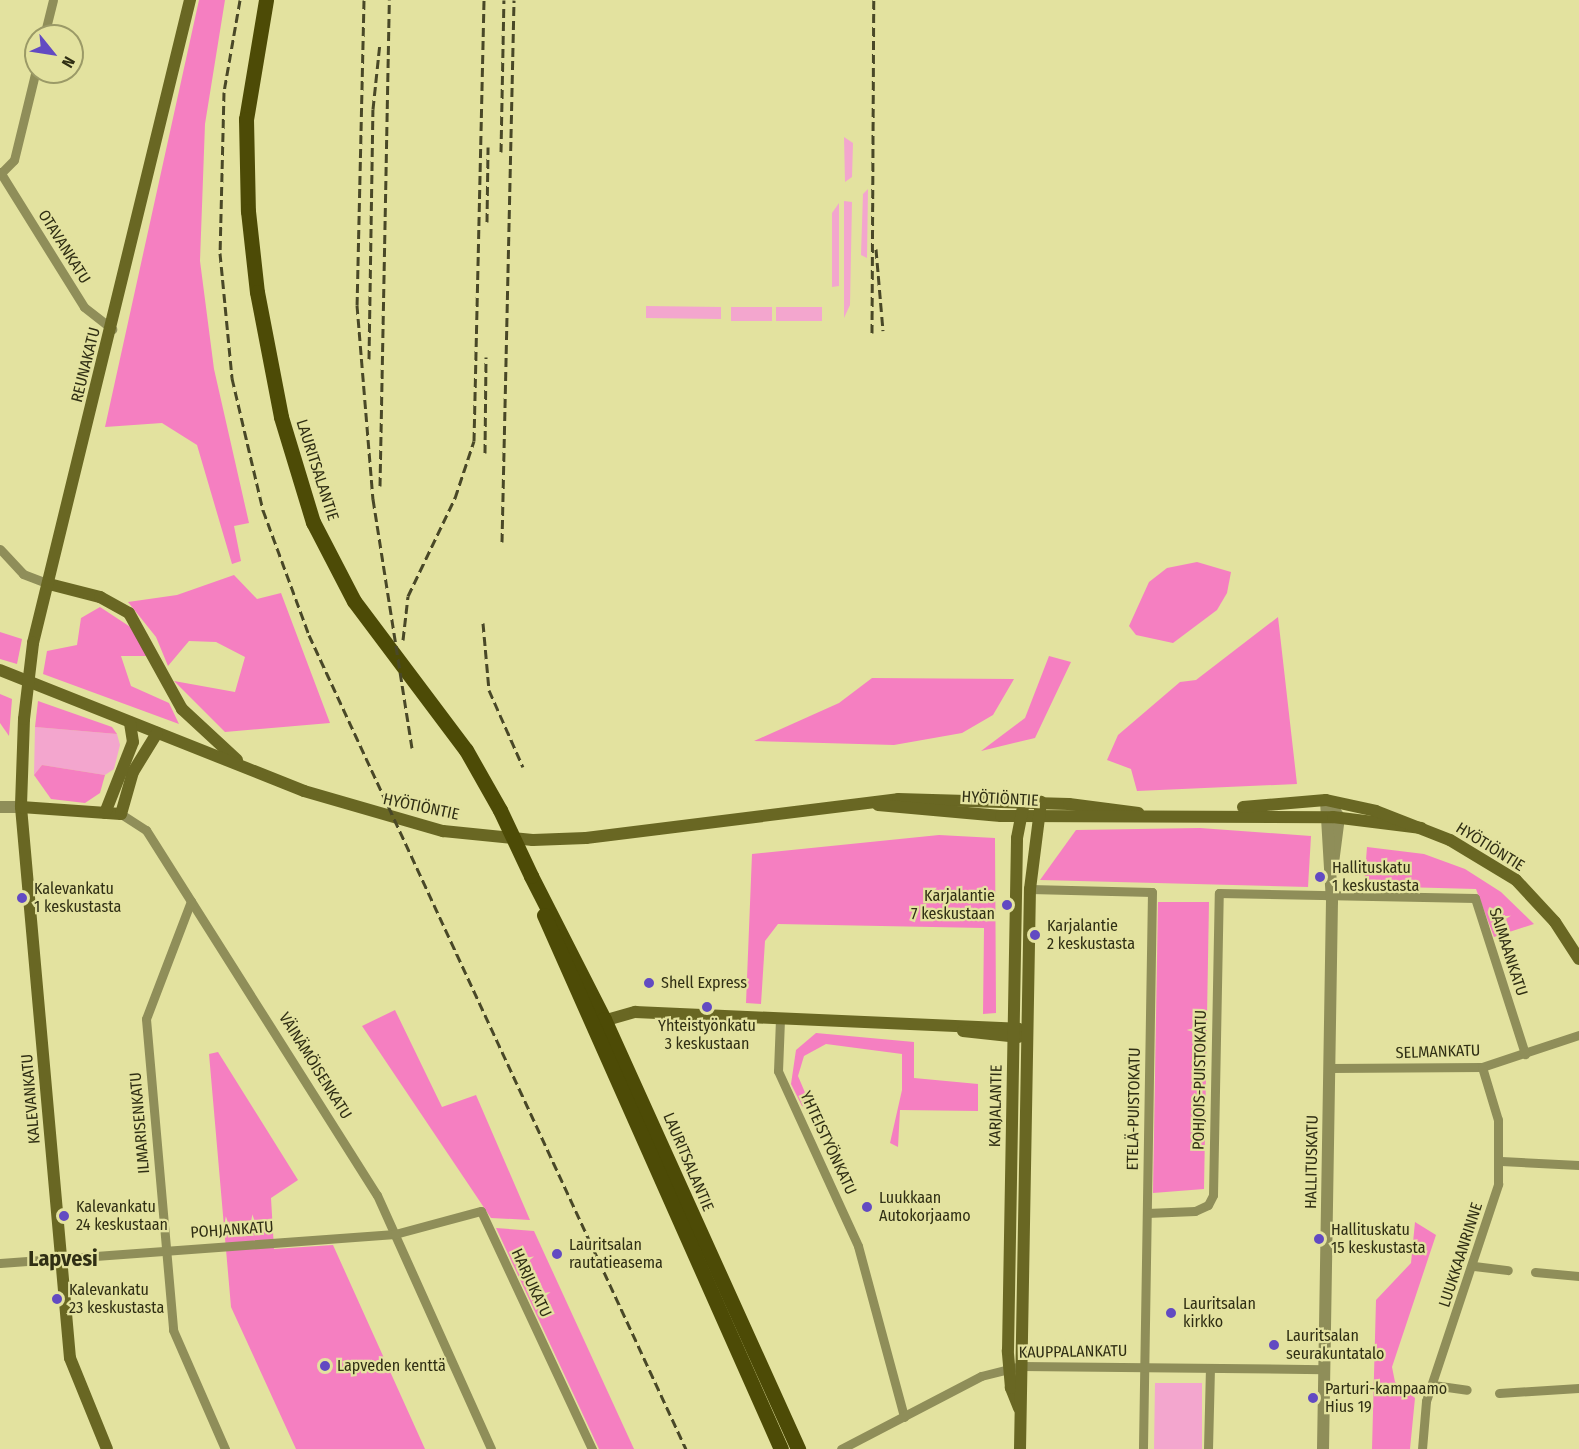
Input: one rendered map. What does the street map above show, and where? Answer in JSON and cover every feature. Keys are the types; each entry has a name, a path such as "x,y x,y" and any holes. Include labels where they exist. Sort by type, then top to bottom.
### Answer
{"main road":[{"name":"REUNAKATU","path":"22,740 33,643 112,329 190,0"},
{"name":"LAURITSALANTIE","path":"266,0 246,119 248,211 257,292 281,417 313,522 354,602 466,750 500,810 798,1449"},
{"path":"49,584 100,597 129,613 182,709 247,769"},
{"name":"HYÖTIÖNTIE","path":"0,670 247,769 397,821 533,840 651,831 860,802 1041,802 1138,813"},
{"path":"105,813 133,742 130,722"},
{"path":"121,814 133,772 157,733"},
{"name":"KALEVANKATU","path":"22,740 21,807 70,1358 107,1449"},
{"name":"HYÖTIÖNTIE","path":"1219,813 1326,800 1421,828 1516,880 1555,922 1579,959"},
{"name":"HYÖTIÖNTIE","path":"860,802 1019,817 1219,813 1339,817 1421,828"},
{"name":"KARJALANTIE","path":"1015,1367 1028,1034 1030,889 1036,817 1041,802"},
{"name":"KARJALANTIE","path":"1020,1449 1020,1409 1015,1367 1014,1026 1019,817 1024,803"},
{"name":"VÄINÄMÖISENKATU","path":"21,807 121,814"},
{"path":"597,1022 635,1012 953,1028 1014,1026 1028,1034"},
{"name":"LAURITSALANTIE","path":"597,1022 781,1449"},
{"path":"953,1028 1014,1039 1028,1034"}],"street":[{"path":"47,24 53,0"},
{"path":"0,173 14,160 33,84"},
{"name":"OTAVANKATU","path":"0,173 84,307 112,329"},
{"path":"0,549 23,574 49,584"},
{"path":"1326,800 1339,817"},
{"name":"HALLITUSKATU","path":"1323,1449 1332,894 1325,817 1326,800"},
{"path":"0,807 21,807"},
{"name":"VÄINÄMÖISENKATU","path":"121,814 146,830 378,1195 491,1449"},
{"name":"HALLITUSKATU","path":"1331,876 1339,817"},
{"name":"ETELÄ-PUISTOKATU","path":"1030,889 1152,892 1143,1449"},
{"name":"SAIMAANKATU","path":"1219,893 1475,898 1525,1054"},
{"name":"POHJOIS-PUISTOKATU","path":"1147,1213 1195,1211 1208,1205 1213,1195 1219,893"},
{"name":"ILMARISENKATU","path":"190,901 146,1006 176,1342 225,1449"},
{"name":"YHTEISTYÖNKATU","path":"780,1019 778,1071 858,1246 904,1417"},
{"name":"SELMANKATU","path":"1330,1068 1482,1067 1579,1035"},
{"name":"LUUKKAANRINNE","path":"1422,1449 1433,1385 1473,1266 1501,1161 1498,1120 1482,1067"},
{"path":"1501,1161 1579,1166"},
{"name":"HARJUKATU","path":"395,1234 481,1211 592,1449"},
{"name":"POHJANKATU","path":"0,1263 395,1234"},
{"path":"1473,1266 1508,1270"},
{"path":"1535,1272 1579,1276"},
{"name":"KAUPPALANKATU","path":"841,1449 904,1417 1015,1367 1143,1366 1324,1369"},
{"path":"1208,1449 1210,1368"},
{"path":"1433,1385 1467,1390"},
{"path":"1498,1393 1579,1388"}],"shaded area":[{"path":"199,0 225,0 205,124 200,261 214,369 249,523 234,526 241,561 232,564 197,445 162,423 105,427"},
{"path":"844,137 853,143 852,177 845,182"},
{"path":"868,189 867,258 861,255 863,194"},
{"path":"844,201 852,202 850,305 844,318"},
{"path":"839,203 839,286 832,287 832,213"},
{"path":"646,306 721,307 721,319 646,318"},
{"path":"731,307 772,307 772,321 731,321"},
{"path":"776,307 822,307 822,321 776,321"},
{"path":"1197,562 1231,572 1227,593 1217,610 1173,643 1136,635 1129,626 1149,582 1167,568"},
{"path":"234,575 257,599 281,593 330,723 225,732 174,681 235,692 245,657 216,642 189,641 168,666 156,637 128,602 177,595"},
{"path":"100,607 138,632 147,656 121,656 131,686 169,703 179,724 43,674 47,651 77,645 81,618"},
{"path":"1278,617 1297,784 1137,791 1131,769 1107,760 1118,735 1180,682 1196,680"},
{"path":"0,632 22,639 17,664 0,659"},
{"path":"1049,656 1071,662 1035,738 981,751 1025,718"},
{"path":"872,678 1014,679 993,715 962,733 894,745 754,741 839,703"},
{"path":"0,694 12,699 9,736 0,723"},
{"path":"38,701 112,727 117,734 35,727"},
{"path":"35,727 117,734 120,745 114,769 105,775 42,765 34,775"},
{"path":"42,765 105,775 100,793 85,803 51,799 34,775"},
{"path":"1200,828 1311,836 1308,887 1040,880 1076,830"},
{"path":"939,835 995,838 996,1013 983,1014 984,928 778,924 765,941 761,1004 746,1003 752,854"},
{"path":"1367,847 1424,854 1465,869 1501,892 1534,924 1494,937 1476,889 1364,886"},
{"path":"1158,902 1209,902 1204,1189 1153,1193"},
{"path":"395,1010 442,1107 476,1095 530,1220 491,1218 362,1026"},
{"path":"816,1033 914,1042 914,1078 978,1084 978,1111 900,1110 898,1147 890,1143 902,1090 902,1054 826,1044 804,1056 798,1076 812,1109 802,1106 791,1084 796,1050"},
{"path":"218,1052 298,1180 271,1198 274,1249 333,1245 425,1449 296,1449 231,1307 209,1054"},
{"path":"1415,1222 1436,1235 1392,1367 1395,1382 1415,1398 1410,1449 1372,1449 1376,1300 1411,1263"},
{"path":"496,1228 534,1231 634,1449 599,1449"},
{"path":"1155,1383 1202,1383 1202,1449 1154,1449"}],"railway":[{"path":"240,0 224,92 220,253 232,378 263,510 309,635 686,1449"},
{"path":"364,0 357,305 373,499 412,748"},
{"path":"380,486 389,0"},
{"path":"403,640 408,596 455,498 474,441 484,0"},
{"path":"501,152 504,0"},
{"path":"502,542 514,0"},
{"path":"872,333 874,0"},
{"path":"369,359 373,109 380,42"},
{"path":"487,222 488,147"},
{"path":"876,249 883,331"},
{"path":"485,453 486,357"},
{"path":"483,623 489,690 523,767"}],"place":[{"name":"Hallituskatu 1 keskustasta","path":"1320,877"},
{"name":"Kalevankatu 1 keskustasta","path":"22,898"},
{"name":"Karjalantie 7 keskustaan","path":"1007,905"},
{"name":"Karjalantie 2 keskustasta","path":"1035,935"},
{"name":"Shell Express","path":"649,983"},
{"name":"Yhteistyönkatu 3 keskustaan","path":"707,1007"},
{"name":"Luukkaan Autokorjaamo","path":"867,1207"},
{"name":"Kalevankatu 24 keskustaan","path":"64,1216"},
{"name":"Hallituskatu 15 keskustasta","path":"1319,1239"},
{"name":"Lauritsalan rautatieasema","path":"557,1254"},
{"name":"Kalevankatu 23 keskustasta","path":"57,1299"},
{"name":"Lauritsalan kirkko","path":"1171,1313"},
{"name":"Lauritsalan seurakuntatalo","path":"1274,1345"},
{"name":"Lapveden kenttä","path":"325,1366"},
{"name":"Parturi-kampaamo Hius 19","path":"1313,1398"}],"district":[{"name":"Lapvesi","path":"63,1259"}]}
